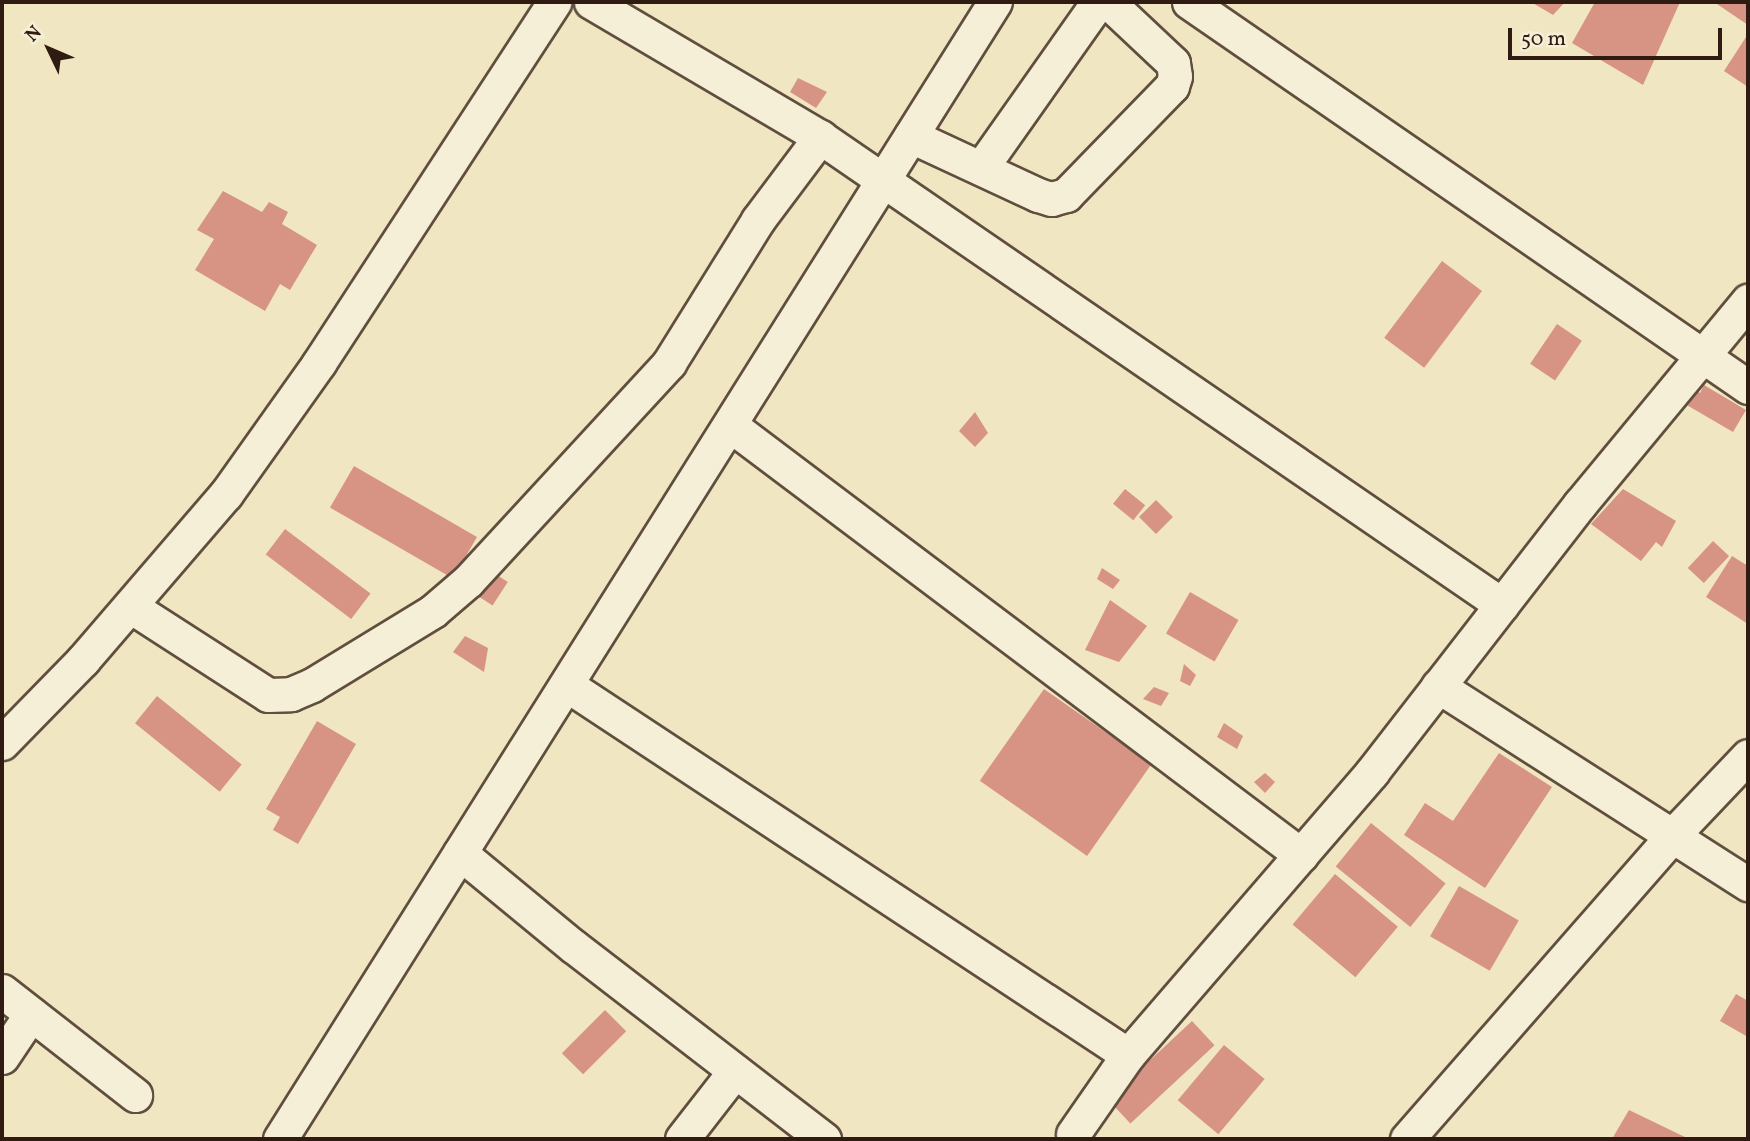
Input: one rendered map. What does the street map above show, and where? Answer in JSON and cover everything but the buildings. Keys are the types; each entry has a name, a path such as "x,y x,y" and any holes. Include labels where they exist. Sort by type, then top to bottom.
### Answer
{"street":[{"path":"2,743 211,515 311,374 554,2"},
{"path":"591,2 820,137 1502,605"},
{"path":"280,1139 995,2"},
{"path":"981,168 1098,2"},
{"path":"911,136 1038,195 1051,198 1066,195 1171,86 1172,63 1108,2"},
{"path":"1189,2 1355,112 1748,387"},
{"path":"130,606 268,695 291,694 312,685 433,611 468,581 669,363 758,220 820,137"},
{"path":"1080,1138 1128,1055 1301,855 1748,301"},
{"path":"730,425 1301,855"},
{"path":"567,685 1128,1055"},
{"path":"1438,686 1748,884"},
{"path":"1406,1139 1672,836 1748,757"},
{"path":"460,853 824,1139"},
{"path":"2,991 135,1096"},
{"path":"2,1057 31,1014"},
{"path":"682,1139 735,1071"}]}
